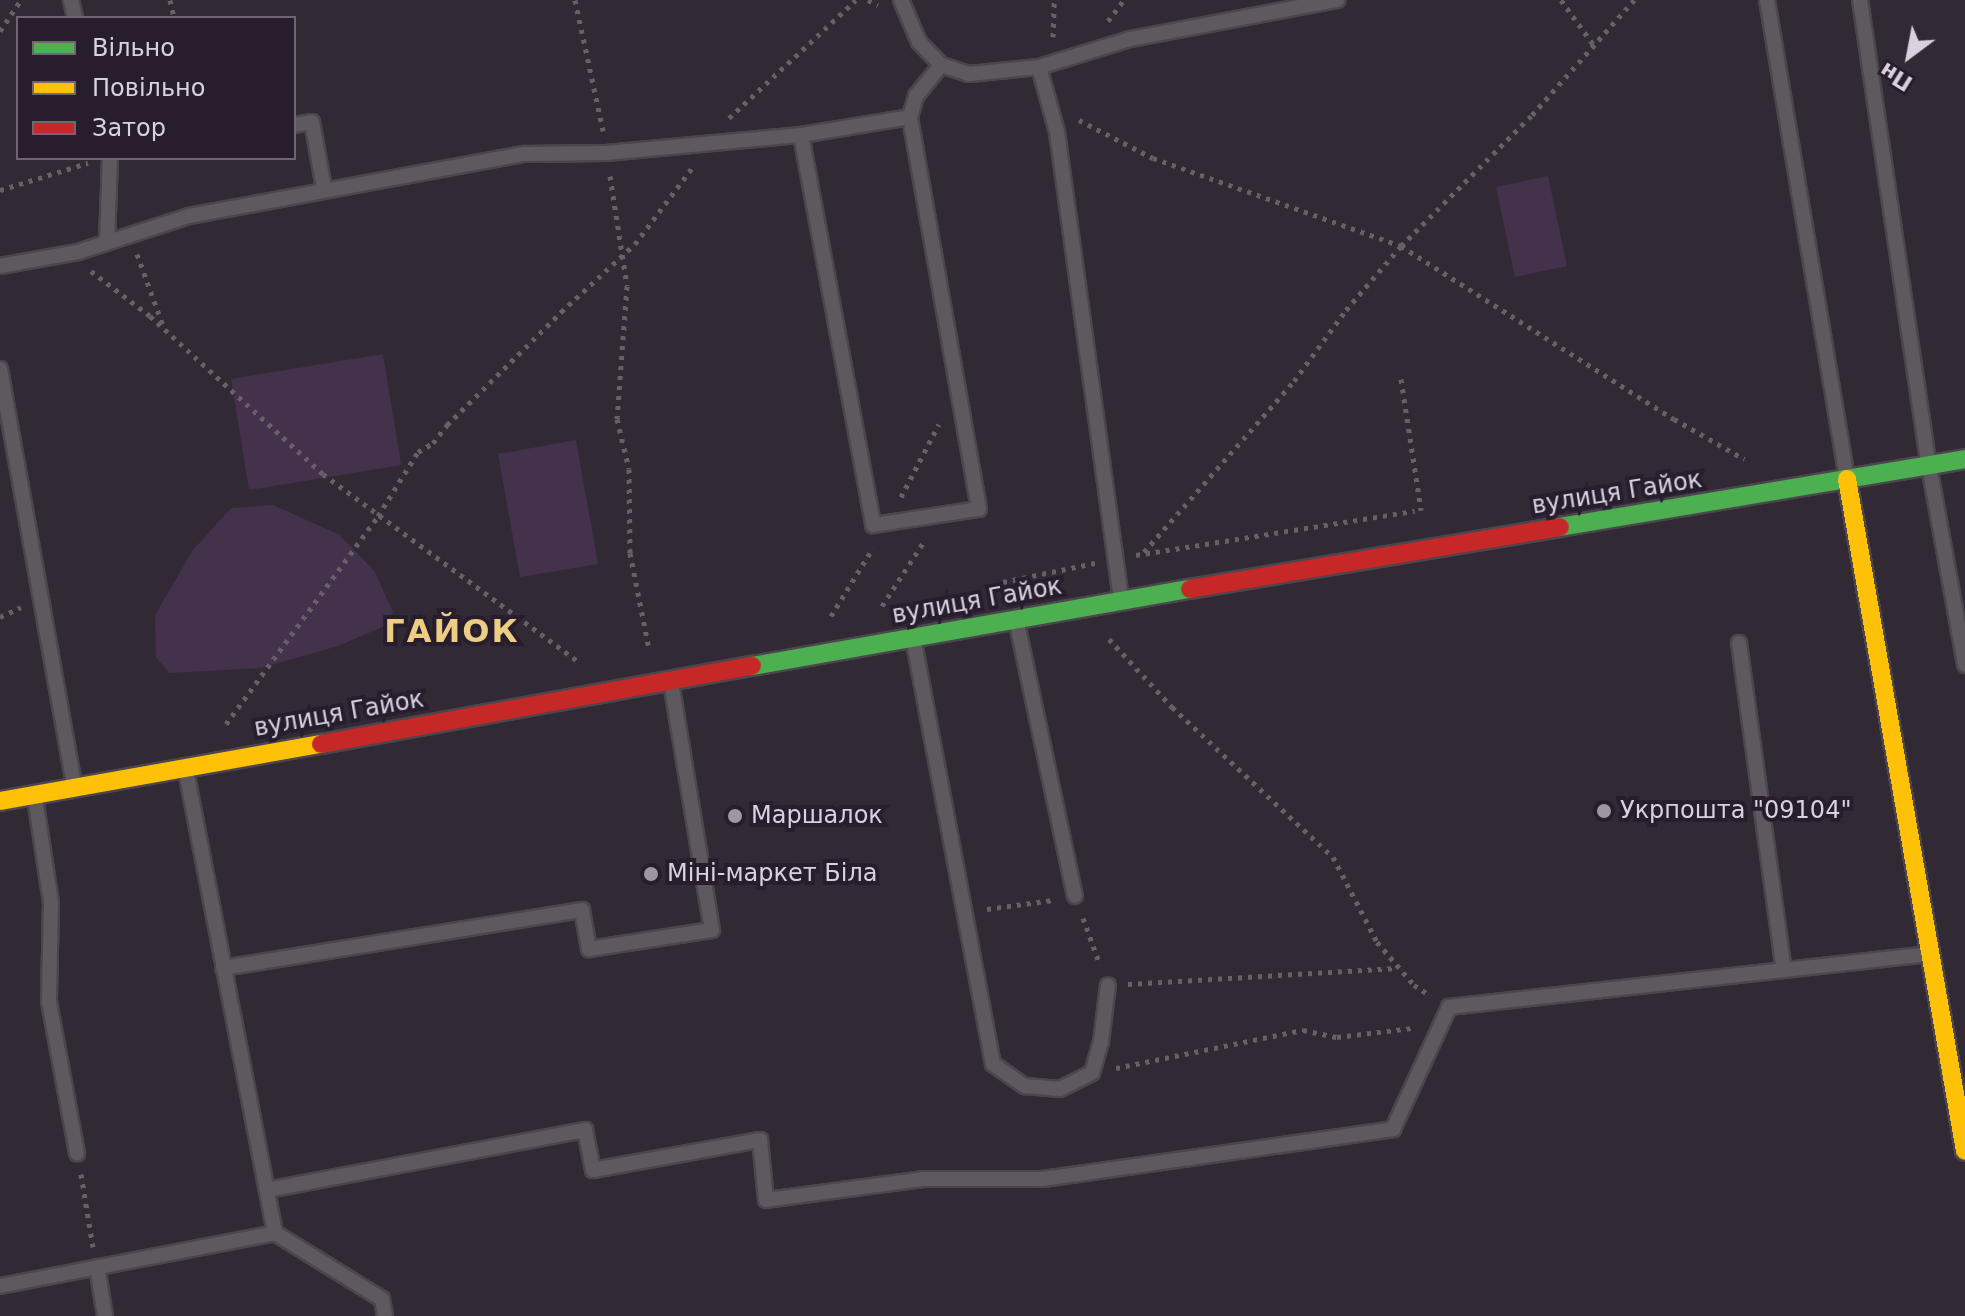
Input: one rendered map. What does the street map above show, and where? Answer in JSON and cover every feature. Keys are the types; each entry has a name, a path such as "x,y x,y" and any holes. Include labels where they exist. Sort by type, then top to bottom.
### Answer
{"street":[{"name":"вулиця Гайок","path":"0,801 1121,600 1965,459"},
{"path":"1847,479 1965,1151"}],"lane":[{"path":"901,0 919,42 941,65 969,74 1046,65 1130,39 1337,0"},
{"path":"1767,0 1847,479"},
{"path":"1860,0 1929,466 1965,665"},
{"path":"801,135 873,525 979,509 910,117 916,96 941,65"},
{"path":"1046,65 1049,104 1057,132 1121,600"},
{"path":"0,266 78,252 130,232 189,216 324,188 525,154 606,153 801,135 910,117"},
{"path":"296,125 312,122 324,188"},
{"path":"107,241 110,160"},
{"path":"0,369 75,788"},
{"path":"1016,619 1075,896"},
{"path":"913,637 993,1064 1025,1086 1060,1089 1092,1073 1101,1042 1108,985"},
{"path":"1739,643 1784,970"},
{"path":"223,968 582,910 589,949 712,930 670,679"},
{"path":"185,766 275,1233"},
{"path":"34,796 51,903 49,1002 77,1153"},
{"path":"267,1190 585,1130 593,1170 760,1140 766,1200 923,1179 1043,1179 1348,1136 1393,1129 1449,1007 1931,954"},
{"path":"1944,1033 1965,1033"},
{"path":"0,1286 275,1233 382,1299 385,1316"},
{"path":"97,1267 105,1316"}],"path":[{"path":"0,31 21,0"},
{"path":"575,0 594,76 627,286 617,419 629,469 630,553 649,650"},
{"path":"223,728 378,516 418,452 433,443 447,425 561,312 623,257 734,112 856,0"},
{"path":"1046,65 1054,0"},
{"path":"1561,0 1593,44"},
{"path":"1143,554 1294,381 1346,310 1401,246 1532,115 1634,0"},
{"path":"1049,104 1153,158 1401,246 1674,419 1745,459"},
{"path":"0,190 89,163"},
{"path":"130,232 164,329"},
{"path":"78,252 89,269 164,329 323,474 583,665"},
{"path":"1401,379 1421,510"},
{"path":"882,606 941,514"},
{"path":"1107,638 1172,707 1333,857 1377,942 1414,985 1449,1007"},
{"path":"964,913 1075,896 1108,985 1399,968"},
{"path":"1092,1073 1303,1030 1337,1037 1441,1024"},
{"path":"77,1153 97,1267"}],"shaded area":[{"path":"1548,176 1567,266 1515,277 1496,187"},
{"path":"383,354 401,465 249,490 231,379"},
{"path":"576,440 598,564 520,577 498,454"},
{"path":"273,505 340,535 375,572 393,612 385,626 338,646 261,668 169,673 156,657 155,615 193,550 231,508"}],"traffic: fast":[{"path":"1560,527 1965,459"},
{"path":"752,666 1190,589"}],"traffic: slow":[{"path":"1847,479 1965,1151"},
{"path":"0,801 321,744"}],"traffic: jam":[{"path":"1190,589 1560,527"},
{"path":"321,744 752,666"}],"place":[{"name":"Укрпошта \"09104\"","path":"1604,811"},
{"name":"Маршалок","path":"735,816"},
{"name":"Міні-маркет Біла","path":"651,874"}],"district":[{"name":"ГАЙОК","path":"452,631"}]}
